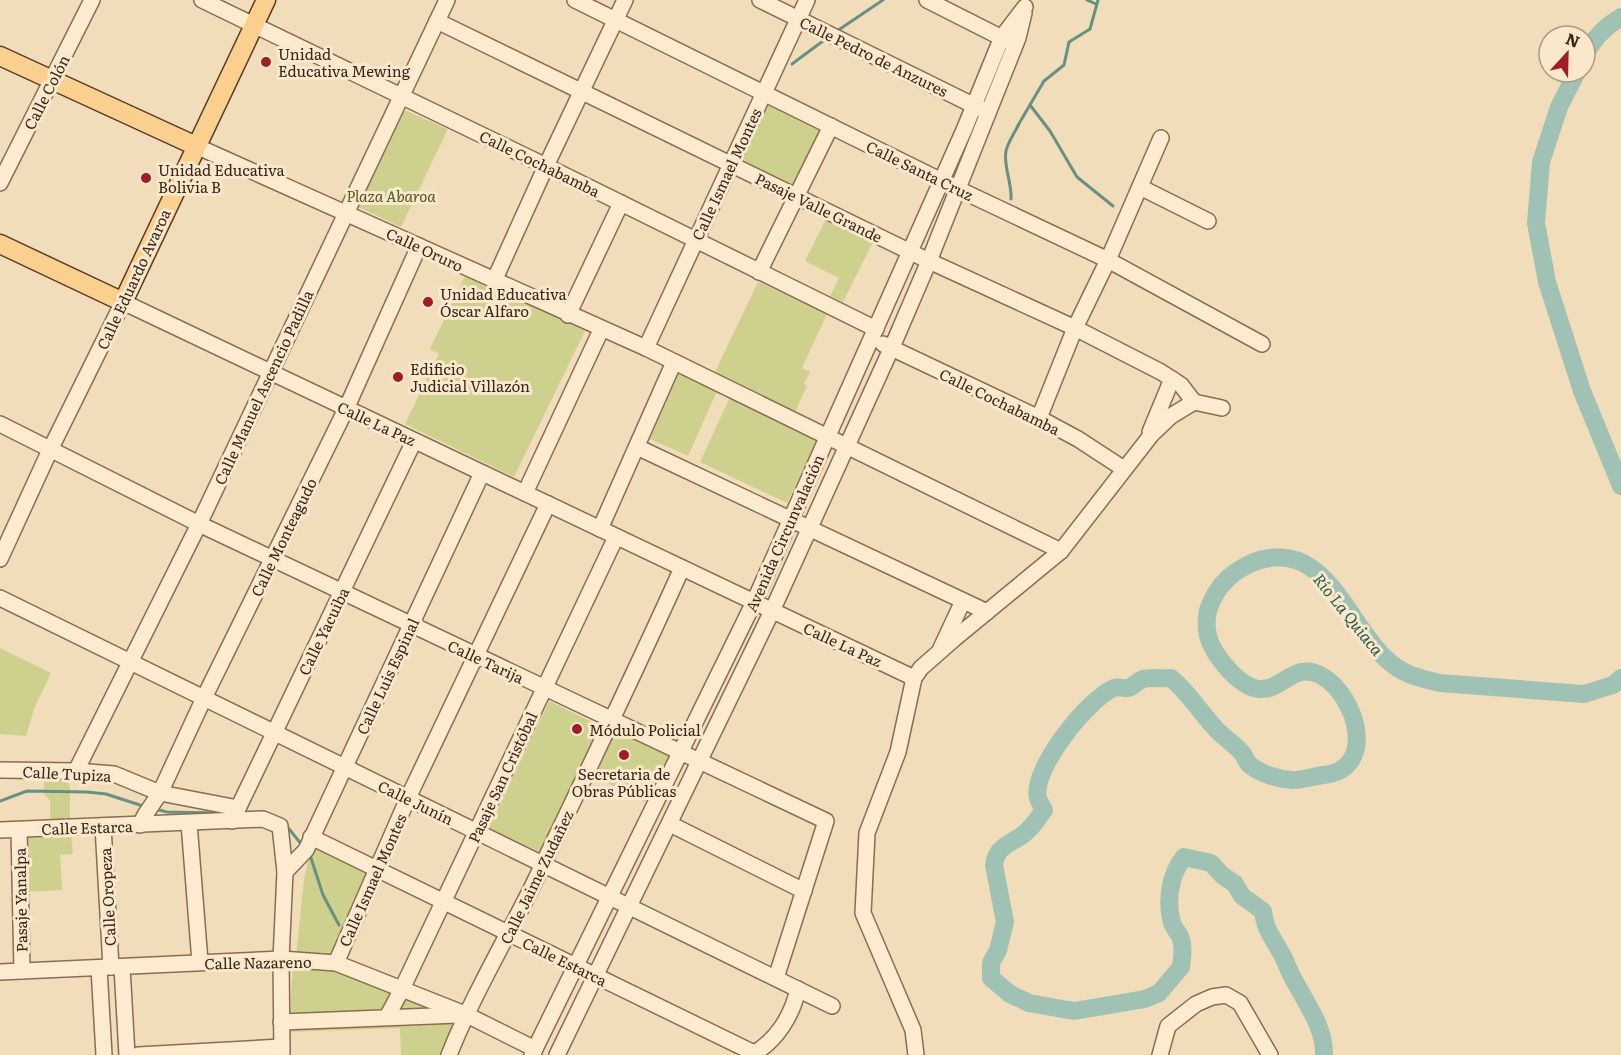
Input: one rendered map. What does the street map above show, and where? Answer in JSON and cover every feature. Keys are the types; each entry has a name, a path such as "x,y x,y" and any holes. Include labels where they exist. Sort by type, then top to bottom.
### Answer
{"main road":[{"name":"Calle Eduardo Avaroa","path":"123,302 266,0"},
{"name":"Calle Oruro","path":"0,56 196,146"},
{"name":"Calle La Paz","path":"0,244 123,302"}],"street":[{"name":"Calle Colón","path":"0,183 92,0"},
{"name":"Calle Cochabamba","path":"202,0 402,95 759,272 874,334 891,348 1039,418 1078,439 1124,469"},
{"name":"Calle Manuel Ascencio Padilla","path":"76,771 199,524 447,0"},
{"name":"Calle Santa Cruz","path":"575,0 941,181 1108,260 1262,344"},
{"path":"494,281 625,0"},
{"name":"Calle Pedro de Anzures","path":"760,0 988,112"},
{"name":"Calle Ismael Montes","path":"646,348 807,0"},
{"path":"927,0 1009,41"},
{"name":"Avenida Circunvalación","path":"535,1049 754,602 964,130 973,105 1009,41 1026,3"},
{"name":"Pasaje Valle Grande","path":"437,21 929,261 1075,328 1161,372 1181,385 1194,402"},
{"name":"Avenida Circunvalación","path":"560,1054 772,611 891,348 929,261 988,112 1009,41"},
{"path":"759,272 831,126"},
{"path":"1039,418 1075,328 1108,260 1161,138"},
{"name":"Calle Oruro","path":"196,146 601,330 646,348 1061,551"},
{"path":"1140,187 1208,221"},
{"path":"568,315 621,203"},
{"name":"Calle Monteagudo","path":"141,825 160,793 204,698 346,409 419,246"},
{"name":"Calle La Paz","path":"123,302 914,678"},
{"name":"Calle Eduardo Avaroa","path":"0,559 50,450 123,302"},
{"path":"525,494 601,330"},
{"path":"600,529 674,362"},
{"path":"1146,441 1172,379"},
{"path":"916,1055 912,1030 863,913 867,833 898,752 914,678 921,668 1061,551 1146,441 1171,416 1194,402 1222,408"},
{"name":"Calle Tarija","path":"0,424 199,524 826,821 776,978"},
{"name":"Calle Yacuiba","path":"235,814 414,441"},
{"path":"637,447 987,612"},
{"name":"Calle Luis Espinal","path":"285,872 306,850 482,473"},
{"name":"Calle Ismael Montes","path":"336,963 408,798 548,504"},
{"name":"Pasaje San Cristóbal","path":"387,1017 616,537"},
{"name":"Calle Jaime Zudañez","path":"449,1055 465,1014 509,933 613,721 682,568"},
{"name":"Calle Junín","path":"0,597 832,1006"},
{"path":"937,656 963,601"},
{"name":"Calle Tupiza","path":"0,770 114,774 160,793 235,814"},
{"name":"Calle Estarca","path":"0,830 189,823 235,814 263,819 280,826 285,872"},
{"path":"189,823 200,962"},
{"path":"670,824 804,891"},
{"name":"Calle Oropeza","path":"103,826 111,967 127,1055"},
{"name":"Pasaje Yanalpa","path":"19,830 22,971"},
{"name":"Calle Estarca","path":"311,837 752,1054"},
{"path":"138,1055 281,1051 281,959 285,872"},
{"name":"Calle Nazareno","path":"0,972 281,959 336,963 465,1014 535,1049 560,1054"},
{"name":"Calle Oropeza","path":"104,1055 111,967"},
{"path":"752,1054 774,1037 786,1023 796,1001 798,989"},
{"path":"1160,1055 1168,1026 1196,1004 1212,996 1226,995 1240,1003 1270,1055"},
{"path":"281,1022 465,1014"}],"green space":[{"path":"767,100 823,127 794,185 738,158"},
{"name":"Plaza Abaroa","path":"407,111 447,131 401,227 358,207 404,112"},
{"path":"827,217 874,240 843,302 830,296 839,278 805,261"},
{"path":"466,274 585,331 514,477 405,424 439,354 430,349"},
{"path":"758,282 827,314 802,368 810,372 804,384 807,386 795,412 714,374"},
{"path":"680,372 718,389 688,456 650,439"},
{"path":"730,397 818,438 787,503 700,462"},
{"path":"0,648 51,673 34,709 26,736 0,734"},
{"path":"549,701 600,726 540,852 489,828"},
{"path":"617,728 670,755 645,802 592,775"},
{"path":"56,777 65,779 70,786 70,822 50,823 50,800 44,794 44,780"},
{"path":"71,835 73,854 60,855 62,890 25,892 27,838"},
{"path":"312,844 369,870 333,958 296,956 304,879"},
{"path":"293,964 333,967 444,1010 456,1020 442,1055 401,1055 400,1028 289,1032"}],"waterway":[{"path":"837,31 883,0"},
{"path":"1087,0 1096,4"},
{"path":"1011,199 1006,162 1008,144 1044,81 1064,65 1069,42 1090,29 1098,0"},
{"name":"Río La Quiaca","path":"1597,37 1621,17"},
{"path":"792,64 827,38"},
{"name":"Río La Quiaca","path":"1571,84 1559,107 1541,162 1536,223 1547,282 1582,391 1621,486"},
{"path":"1030,105 1050,131 1077,177 1113,206"},
{"name":"Río La Quiaca","path":"1324,1055 1318,1025 1269,933 1263,911 1242,896 1235,884 1211,863 1184,857 1175,871 1170,888 1169,906 1172,923 1182,942 1181,967 1159,993 1145,999 1074,1011 1029,1003 1010,994 991,978 991,963 998,950 1005,922 995,860 1002,848 1026,832 1044,810 1038,798 1038,785 1052,753 1064,736 1091,705 1114,688 1128,688 1146,678 1171,678 1216,729 1240,750 1249,764 1259,771 1275,777 1295,780 1340,770 1351,760 1356,747 1356,731 1345,699 1334,686 1322,676 1304,672 1275,686 1259,689 1251,687 1243,683 1221,661 1208,636 1209,609 1222,584 1233,574 1254,562 1278,557 1298,561 1315,571 1331,586 1384,657 1397,668 1417,677 1440,683 1584,694 1613,685 1621,678"},
{"path":"0,801 27,791 87,792 106,794 146,807"},
{"path":"155,809 167,812 216,813"},
{"path":"285,824 302,845"},
{"path":"310,855 323,895 339,925"}],"place":[{"name":"Unidad Educativa Mewing","path":"266,62"},
{"name":"Unidad Educativa Bolivia B","path":"146,178"},
{"name":"Unidad Educativa Óscar Alfaro","path":"428,302"},
{"name":"Edificio Judicial Villazón","path":"398,377"},
{"name":"Módulo Policial","path":"577,729"},
{"name":"Secretaria de Obras Públicas","path":"624,755"}]}
